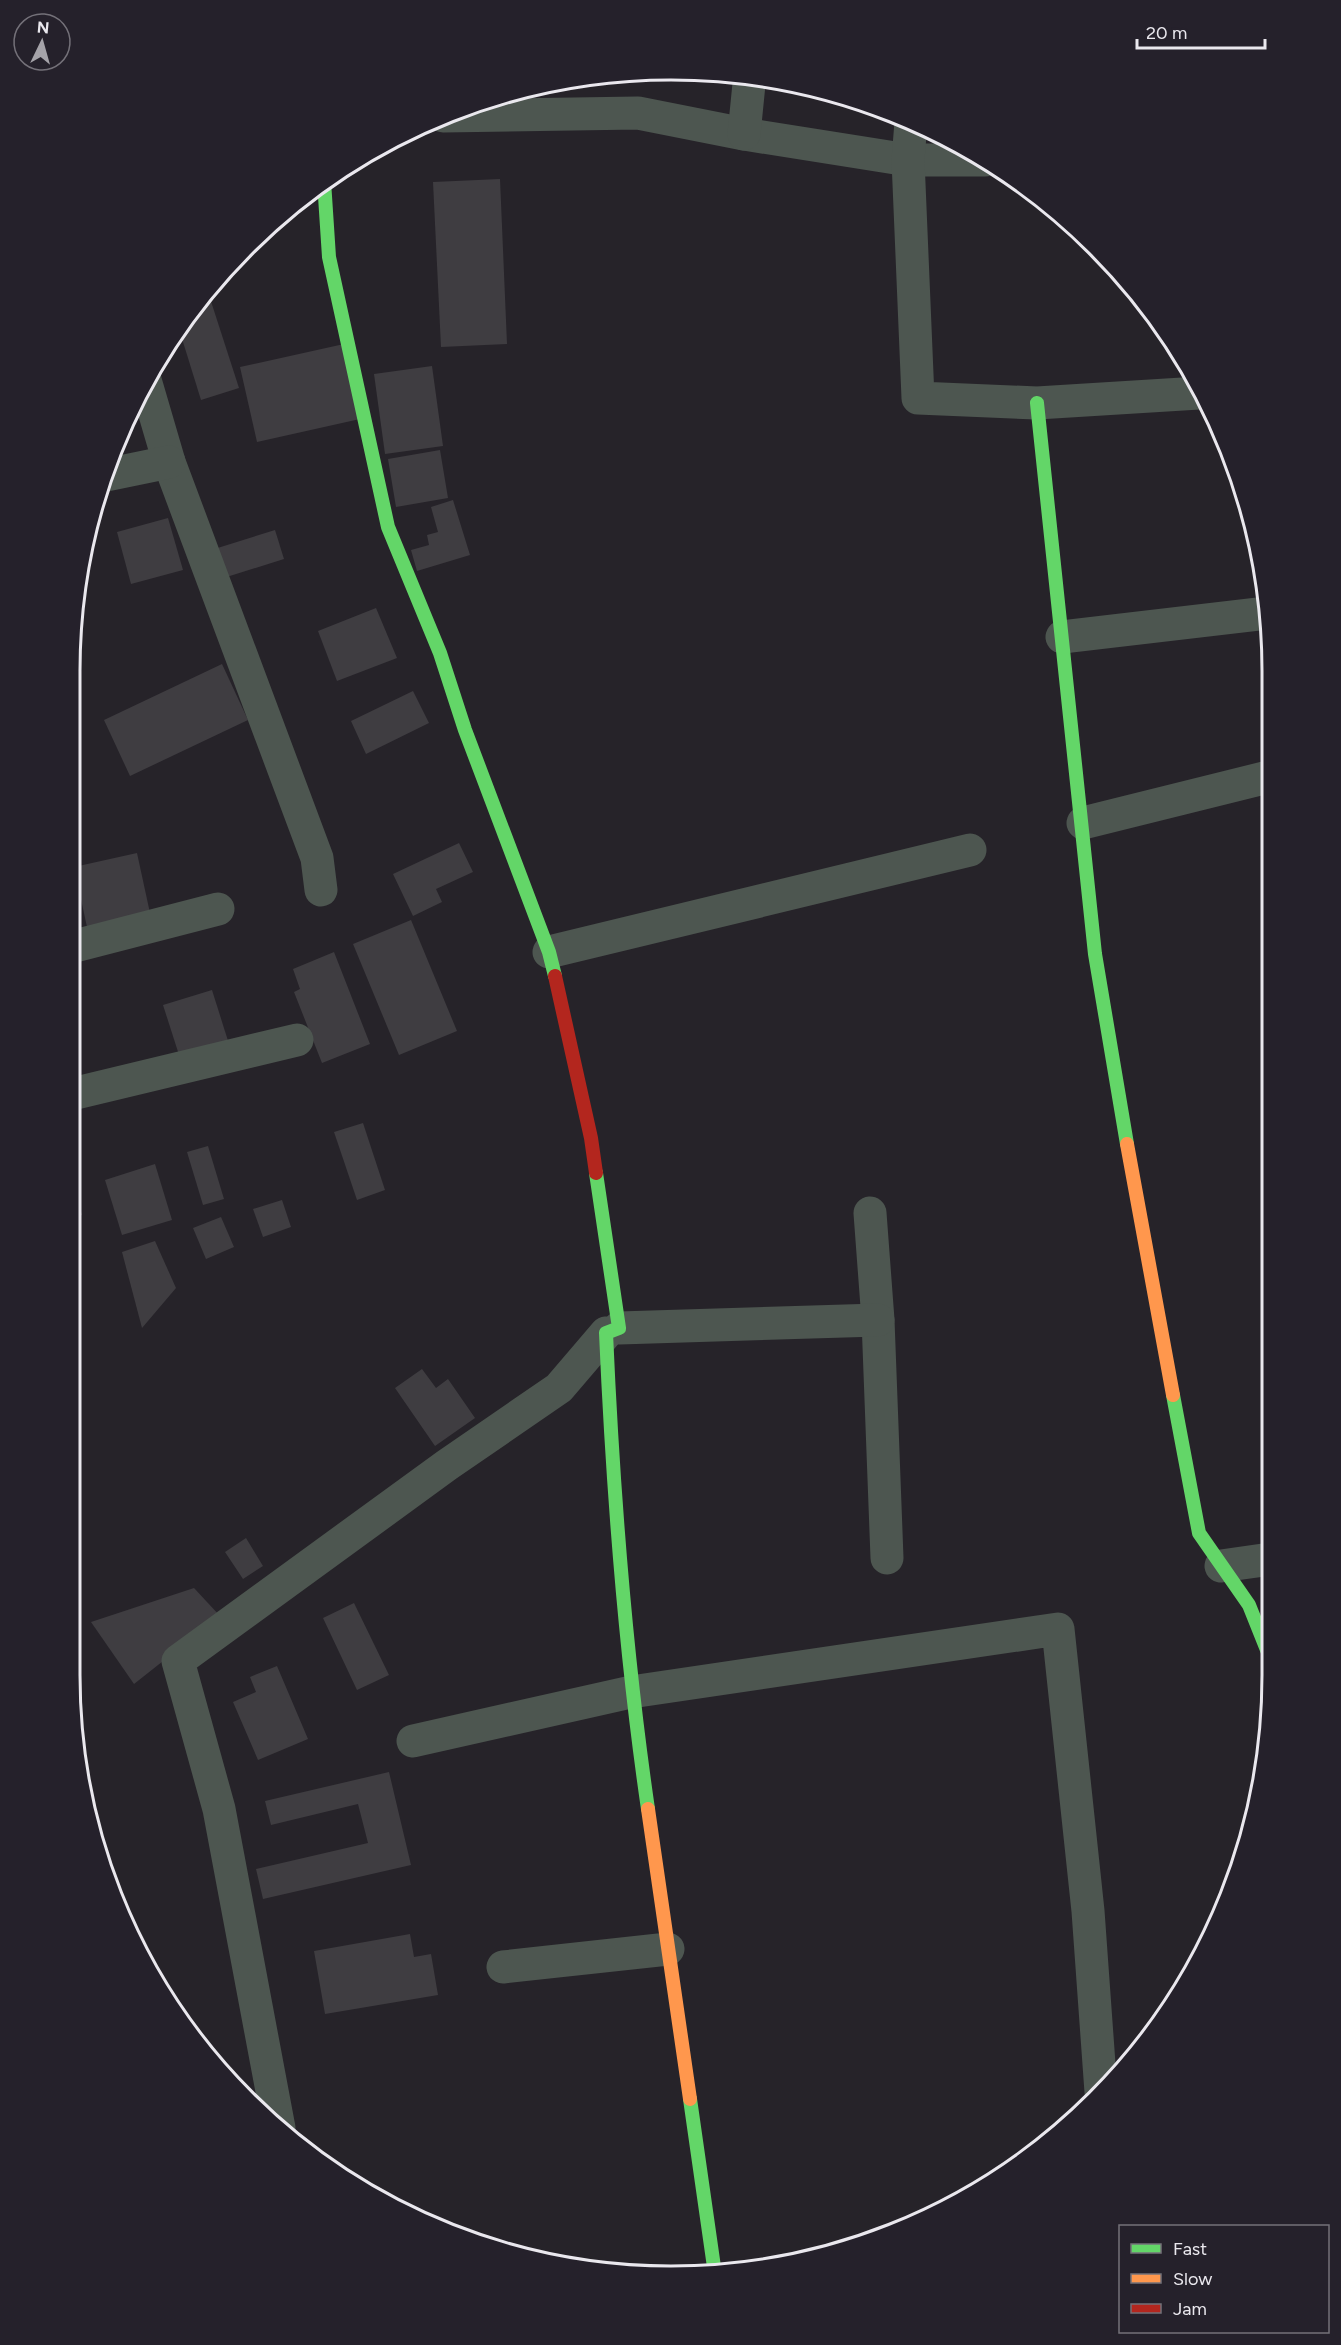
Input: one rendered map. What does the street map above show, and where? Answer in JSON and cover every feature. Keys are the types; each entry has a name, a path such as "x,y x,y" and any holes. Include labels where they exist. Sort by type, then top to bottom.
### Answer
{"street":[{"path":"744,134 749,85"},
{"path":"468,116 638,113 744,134 908,160 968,160"},
{"path":"910,130 908,160 918,398 1037,403 1192,393"},
{"path":"325,192 329,257 388,528 440,653 465,730 549,952 591,1138 613,1331 613,1483 631,1692 713,2264"},
{"path":"149,393 170,462 317,858 321,890"},
{"path":"1037,403 1095,954 1150,1277 1199,1533 1249,1605 1262,1639"},
{"path":"114,473 170,462"},
{"path":"1062,637 1258,614"},
{"path":"1083,823 1262,778"},
{"path":"549,952 970,850"},
{"path":"80,945 218,909"},
{"path":"80,1092 297,1040"},
{"path":"870,1213 878,1320 887,1558"},
{"path":"276,2115 219,1809 178,1660 447,1465 559,1388 613,1331 878,1320"},
{"path":"1221,1566 1262,1560"},
{"path":"413,1741 631,1692 1058,1629 1088,1911 1100,2079"},
{"path":"503,1967 668,1949"}],"building":[{"path":"500,179 507,344 441,347 433,182"},
{"path":"211,300 239,388 201,400 182,338"},
{"path":"344,344 360,419 257,442 240,367"},
{"path":"432,366 443,446 385,454 374,374"},
{"path":"440,450 448,498 396,507 388,459"},
{"path":"453,500 470,555 417,571 411,550 429,545 427,535 438,532 431,507"},
{"path":"168,518 183,570 131,584 117,532"},
{"path":"275,530 284,559 217,580 208,551"},
{"path":"376,608 397,658 337,681 318,631"},
{"path":"222,664 248,720 130,776 104,720"},
{"path":"413,691 429,723 366,754 351,721"},
{"path":"459,843 473,872 436,889 442,902 413,916 393,874"},
{"path":"137,853 150,913 87,927 80,895 80,866"},
{"path":"411,920 457,1031 399,1055 353,944"},
{"path":"334,952 370,1044 322,1063 294,992 300,989 293,969"},
{"path":"212,990 229,1044 180,1058 163,1005"},
{"path":"363,1123 385,1190 357,1200 334,1132"},
{"path":"208,1146 224,1199 203,1205 187,1152"},
{"path":"155,1164 172,1220 122,1235 105,1180"},
{"path":"282,1200 291,1227 263,1237 253,1209"},
{"path":"221,1217 234,1247 206,1259 193,1228"},
{"path":"155,1241 176,1288 142,1328 122,1252"},
{"path":"422,1369 436,1388 448,1379 475,1418 435,1446 395,1388"},
{"path":"246,1538 263,1566 243,1579 225,1552"},
{"path":"194,1588 220,1616 134,1684 91,1622"},
{"path":"354,1603 389,1675 357,1690 323,1618"},
{"path":"277,1666 308,1739 258,1760 233,1702 256,1692 250,1677"},
{"path":"389,1772 411,1865 263,1899 256,1869 368,1843 358,1804 271,1825 265,1801"},
{"path":"410,1934 414,1957 431,1954 438,1995 325,2014 314,1951"}],"traffic: fast":[{"path":"325,192 329,257 388,527 440,653 465,730 549,952 555,976"},
{"path":"1037,403 1095,954 1127,1144"},
{"path":"596,1173 619,1328 606,1333 612,1453 626,1631 648,1809"},
{"path":"1173,1395 1199,1533 1249,1605 1262,1638"},
{"path":"690,2099 714,2264"}],"traffic: slow":[{"path":"1127,1144 1173,1395"},
{"path":"648,1809 690,2099"}],"traffic: jam":[{"path":"555,976 591,1138 596,1173"}]}
